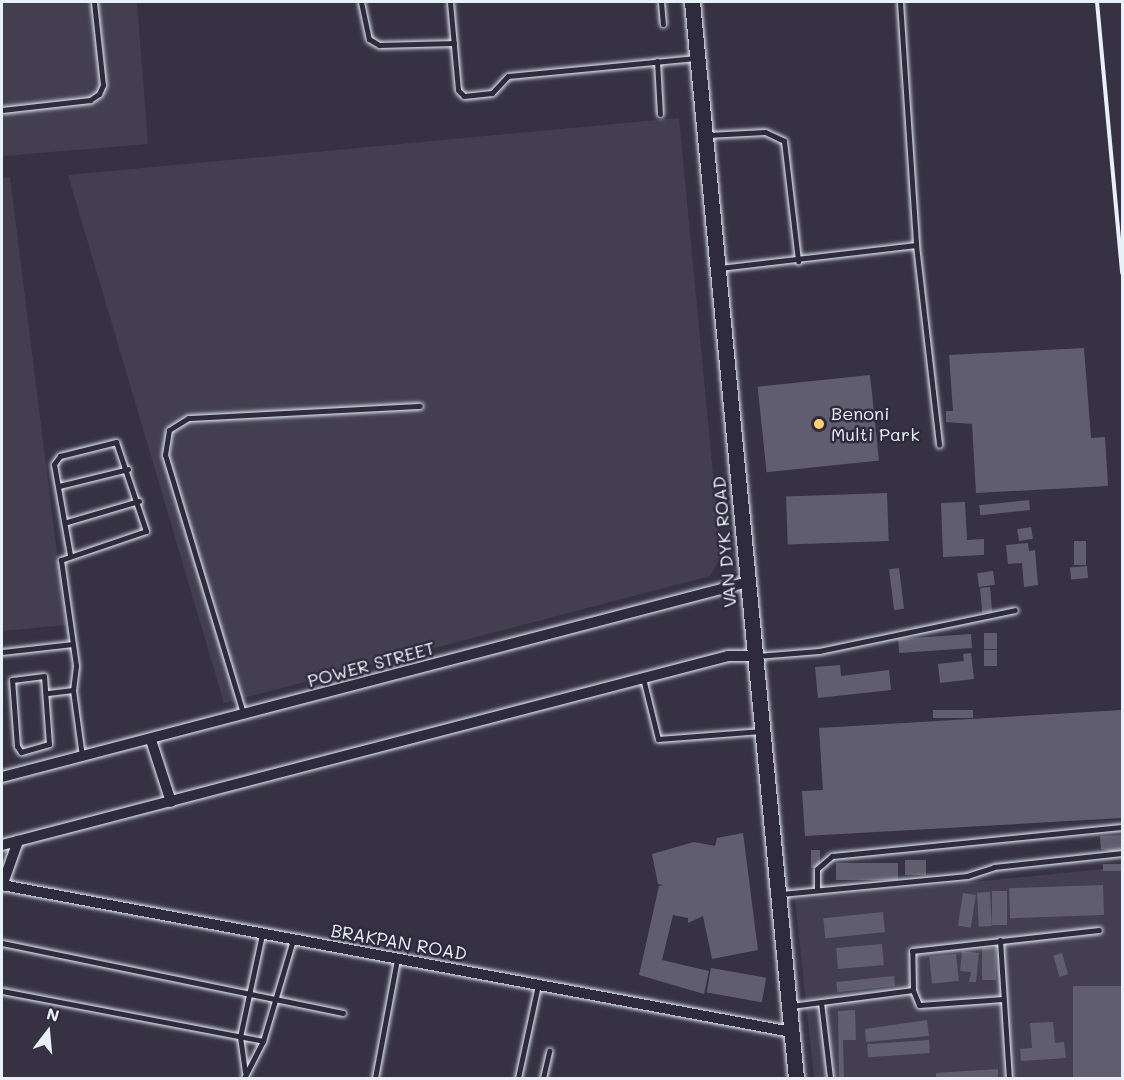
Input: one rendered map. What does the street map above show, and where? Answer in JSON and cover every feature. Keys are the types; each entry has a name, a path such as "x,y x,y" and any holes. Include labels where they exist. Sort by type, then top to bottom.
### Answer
{"main road":[{"name":"VAN DYK ROAD","path":"692,2 796,1078"}],"street":[{"name":"POWER STREET","path":"2,777 151,740 748,582"},
{"path":"2,845 728,656 754,656"},
{"path":"151,740 171,802"},
{"path":"2,886 18,841"},
{"name":"BRAKPAN ROAD","path":"2,886 791,1032"}],"lane":[{"path":"2,110 90,100 99,94 103,86 94,2"},
{"path":"361,2 369,39 379,45 454,43"},
{"path":"450,2 458,90 464,96 492,93 508,76 697,58"},
{"path":"661,2 663,24"},
{"path":"900,2 916,245 939,445"},
{"path":"657,61 660,114"},
{"path":"705,135 765,132 784,141 798,261"},
{"path":"718,268 798,261 916,245"},
{"path":"243,715 165,455 169,430 188,418 420,406"},
{"path":"70,555 67,522 54,464 60,456 111,442 120,444 139,501 145,533 70,555 61,565 73,644 73,690 82,757"},
{"path":"59,486 129,469"},
{"path":"67,522 139,501"},
{"path":"754,656 819,651 1015,610"},
{"path":"2,652 73,644"},
{"path":"44,676 48,693 49,744 21,752 12,680 44,676"},
{"path":"643,678 658,740 762,731"},
{"path":"48,693 73,690"},
{"path":"817,890 817,869 831,856 1122,827"},
{"path":"779,894 967,876 994,867 1122,853"},
{"path":"1003,999 924,1008 915,1002 913,990 914,948 1099,930"},
{"path":"244,1076 240,1037 262,934"},
{"path":"244,1076 263,1041 293,939"},
{"path":"1000,940 1009,1078"},
{"path":"2,943 343,1013"},
{"path":"375,1078 397,958"},
{"path":"518,1078 538,985"},
{"path":"790,1006 913,990"},
{"path":"2,991 263,1041"},
{"path":"821,1002 830,1078"},
{"path":"543,1078 549,1051"}],"shaded area":[{"path":"2,2 137,2 148,144 2,156"},
{"path":"679,118 721,557 710,576 224,703 68,175"},
{"path":"10,177 66,625 2,631 2,178"},
{"path":"1122,867 1122,1078 814,1078 795,900"}],"building":[{"path":"1084,348 1091,438 1105,437 1108,486 976,493 972,424 946,422 946,411 953,411 949,355"},
{"name":"Benoni Multi Park","path":"870,375 879,461 767,472 758,387"},
{"path":"887,493 889,541 788,544 786,497"},
{"path":"1029,500 1030,510 980,515 979,505"},
{"path":"965,502 967,540 984,539 984,555 943,557 941,503"},
{"path":"1031,527 1033,539 1019,541 1017,529"},
{"path":"1074,541 1086,541 1086,565 1074,565"},
{"path":"1028,543 1029,551 1035,550 1038,585 1024,587 1022,563 1008,564 1006,545"},
{"path":"1087,566 1088,578 1071,579 1070,567"},
{"path":"899,568 904,609 894,610 889,569"},
{"path":"993,571 995,585 979,587 977,573"},
{"path":"990,587 992,612 982,613 980,588"},
{"path":"984,633 997,633 997,649 984,649"},
{"path":"971,634 972,648 899,653 898,639"},
{"path":"984,650 997,650 997,666 984,666"},
{"path":"971,653 974,679 940,683 938,664 964,661 963,654"},
{"path":"840,665 841,676 889,670 891,690 818,698 815,667"},
{"path":"933,710 973,710 973,718 933,718"},
{"path":"1122,710 1122,818 805,836 802,791 823,790 819,728"},
{"path":"743,833 758,950 712,959 703,916 688,923 688,918 673,915 662,960 709,971 704,994 639,975 659,886 663,885 658,884 652,854 694,842 715,846 717,838"},
{"path":"1122,835 1122,854 1101,849 1100,836"},
{"path":"811,850 820,850 820,868 811,868"},
{"path":"905,860 926,860 926,875 905,875"},
{"path":"836,863 898,863 898,880 836,880"},
{"path":"1103,864 1122,864 1122,871 1103,871"},
{"path":"1103,885 1104,915 1010,918 1009,888"},
{"path":"992,891 1007,891 1007,925 992,925"},
{"path":"990,892 992,926 979,927 977,893"},
{"path":"963,893 976,895 971,928 958,926"},
{"path":"883,912 885,932 825,938 823,918"},
{"path":"882,944 884,965 838,969 836,948"},
{"path":"982,948 996,948 996,980 982,980"},
{"path":"962,951 979,953 976,982 969,982 971,972 960,971"},
{"path":"1062,953 1068,974 1059,977 1053,955"},
{"path":"956,954 959,981 932,984 929,957"},
{"path":"711,968 766,978 762,1002 707,993"},
{"path":"894,976 895,986 837,992 836,982"},
{"path":"1073,986 1122,986 1122,1078 1073,1078"},
{"path":"855,1010 856,1040 843,1040 844,1078 839,1078 838,1011"},
{"path":"927,1020 929,1036 866,1042 865,1029"},
{"path":"1053,1022 1055,1043 1064,1042 1066,1058 1021,1061 1020,1049 1032,1048 1030,1023"},
{"path":"929,1040 930,1053 868,1057 867,1044"},
{"path":"998,1069 998,1078 936,1078 936,1073"}],"railway":[{"path":"1097,2 1122,273"}],"place":[{"name":"Benoni Multi Park","path":"819,424"}]}
